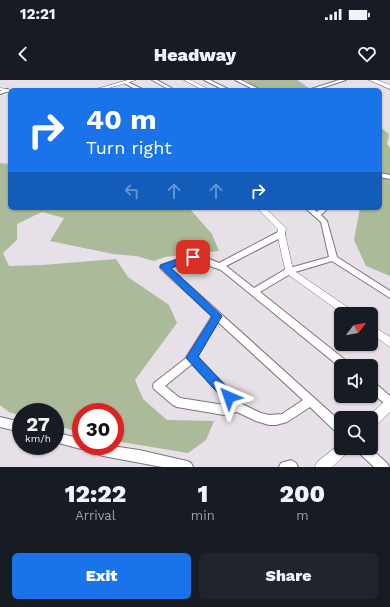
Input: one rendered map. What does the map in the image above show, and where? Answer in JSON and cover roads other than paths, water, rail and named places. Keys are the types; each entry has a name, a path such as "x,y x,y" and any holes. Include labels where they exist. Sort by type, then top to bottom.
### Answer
{"main road":[{"path":"372,80 390,87"}],"street":[{"path":"107,88 134,80"},
{"path":"154,80 170,88"},
{"path":"186,80 203,88"},
{"path":"209,80 224,88"},
{"path":"237,80 255,88"},
{"path":"317,88 344,80"},
{"path":"126,82 136,88"},
{"path":"0,89 8,90"},
{"path":"0,93 8,90"},
{"path":"263,210 282,228 281,234 289,271 340,307"},
{"path":"310,210 324,222 333,258 390,295"},
{"path":"317,216 323,210"},
{"path":"220,266 281,234"},
{"path":"334,422 164,267 193,257 220,266 337,359"},
{"path":"254,292 289,271 333,258"},
{"path":"217,316 192,358 158,386 178,402 224,410 238,407"},
{"path":"378,334 390,343"},
{"path":"192,358 238,407 250,414 281,421 290,417 310,400"},
{"path":"378,392 390,403 378,415"},
{"path":"0,422 12,425"},
{"path":"124,454 187,467"},
{"path":"322,467 335,455"},
{"path":"370,455 383,467"},
{"path":"286,467 292,467"}]}
